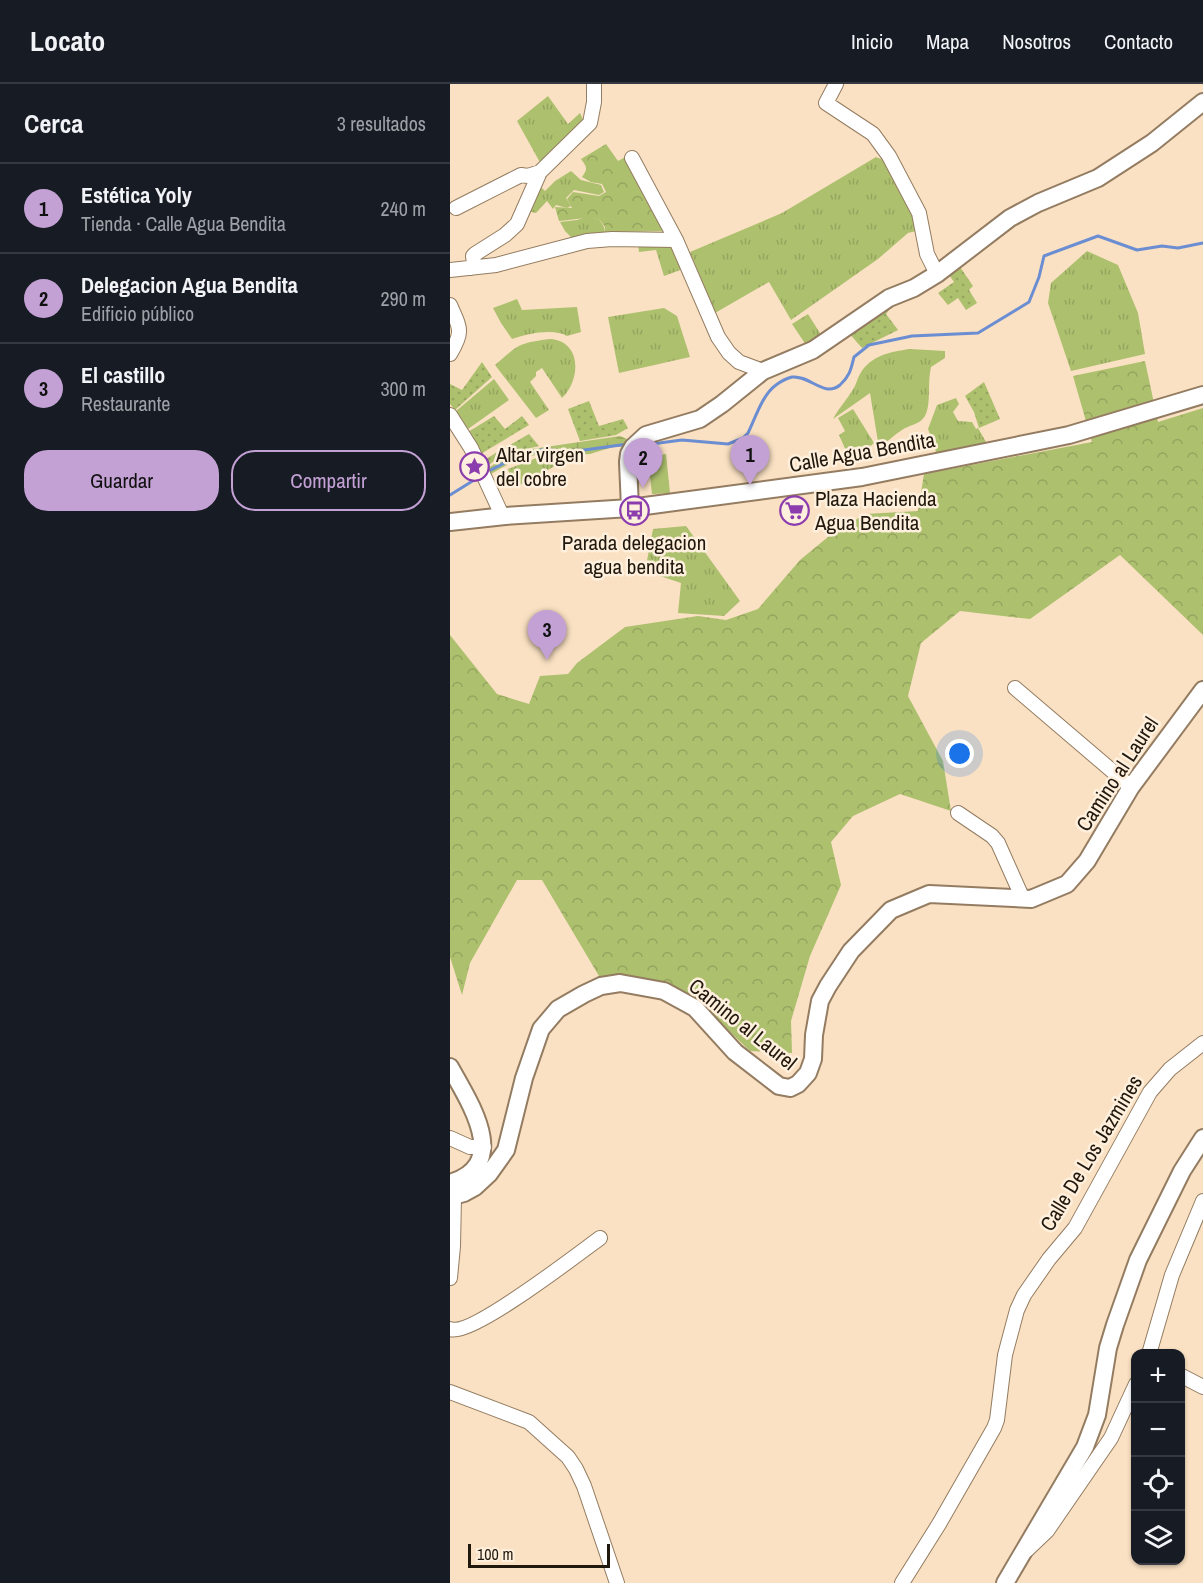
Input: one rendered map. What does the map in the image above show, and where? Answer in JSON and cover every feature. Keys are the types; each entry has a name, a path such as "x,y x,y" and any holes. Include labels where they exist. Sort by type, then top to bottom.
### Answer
{"main road":[{"path":"630,508 628,462 636,444 646,435 700,418 722,404 763,371 813,350 889,298 914,288 937,274 1010,218 1038,203 1098,178 1152,143 1203,102"},
{"name":"Calle Agua Bendita","path":"450,522 630,508 862,477 1069,435 1203,395"},
{"name":"Camino al Laurel","path":"451,1192 475,1187 489,1174 506,1150 524,1078 541,1029 558,1009 601,986 620,983 664,991 695,1008 735,1052 779,1086 790,1088 798,1084 808,1073 813,1059 814,1035 820,1001 828,986 851,951 891,910 929,894 1032,899 1067,884 1087,861 1131,787 1203,690"},
{"path":"450,1067 480,1128 484,1147 478,1164 451,1192"},
{"path":"1005,1583 1085,1448 1097,1415 1112,1332 1138,1260 1182,1171 1203,1138"}],"street":[{"path":"450,280 468,272 474,264 475,254 505,235 517,224 540,172 590,123 594,102 594,84"},
{"path":"836,84 826,103 873,134 889,156 920,213 927,254 937,274"},
{"path":"632,158 676,240 718,337 729,353 739,362 763,371"},
{"path":"456,208 521,175 528,176 540,172"},
{"path":"450,270 496,265 587,241 612,238 676,240"},
{"path":"450,305 460,332 458,341 450,354"},
{"path":"450,416 471,448 500,511"},
{"path":"1015,688 1131,787"},
{"path":"958,813 992,836 998,843 1023,899"},
{"name":"Calle De Los Jazmines","path":"902,1583 994,1428 1005,1355 1017,1310 1024,1295 1049,1259 1075,1228 1150,1092 1170,1069 1203,1043"},
{"path":"450,1138 470,1147 484,1147"},
{"path":"450,1278 453,1246 451,1192"},
{"path":"1150,1349 1172,1275 1203,1201"},
{"path":"450,1329 456,1330 471,1325 502,1308 600,1238"},
{"path":"1185,1378 1203,1387"},
{"path":"450,1392 529,1422 568,1457 584,1486 617,1583"},
{"path":"1023,1554 1047,1531 1111,1438 1131,1395"}],"green space":[{"path":"548,96 568,124 580,113 585,124 542,166 517,121"},
{"path":"606,144 618,161 629,155 669,231 604,232 605,227 599,219 559,221 555,207 572,208 567,199 573,192 599,196 606,192 602,184 582,177 586,168 581,159"},
{"path":"876,157 886,161 904,188 920,230 908,233 878,259 791,320 769,282 715,313 690,252 782,213"},
{"path":"571,171 581,180 601,185 604,192 599,195 574,190 566,198 571,206 567,208 556,205 553,209 547,201 536,213 527,211 540,186 545,191 555,181"},
{"path":"586,217 599,219 604,227 604,233 572,238 560,222 577,220"},
{"path":"638,244 670,246 683,269 664,276 656,250 639,252"},
{"path":"1087,251 1118,265 1138,313 1145,354 1071,371 1048,303 1051,283"},
{"path":"958,264 973,286 969,290 977,303 966,310 958,298 948,305 938,293 954,282 947,272"},
{"path":"517,299 522,310 577,307 581,332 567,336 555,332 540,333 512,339 493,308"},
{"path":"887,306 889,310 886,314 898,330 862,348 848,332"},
{"path":"664,308 677,316 690,357 619,373 608,317"},
{"path":"808,314 823,338 808,348 792,324"},
{"path":"550,339 560,341 568,347 573,354 575,372 573,381 562,398 542,368 536,372 536,376 530,382 549,410 536,418 495,365 520,346"},
{"path":"910,349 945,351 945,358 931,367 927,412 922,420 902,430 879,448 870,393 833,419 860,374 870,362 888,353"},
{"path":"1145,361 1158,422 1203,408 1203,635 1120,555 1030,619 960,611 921,643 908,696 943,761 951,811 900,794 853,816 831,842 841,885 810,956 791,1021 792,1053 750,1051 694,998 645,979 599,976 542,880 517,880 470,963 462,995 450,957 450,635 497,694 529,704 540,676 568,674 577,663 625,627 698,616 726,620 758,609 800,560 828,537 865,514 918,511 924,474 1092,442 1073,376"},
{"path":"482,362 492,377 455,410 450,404 450,384 462,390"},
{"path":"494,379 509,400 468,429 456,411"},
{"path":"984,382 1000,419 979,428 974,412 965,396"},
{"path":"956,398 959,404 953,412 958,421 972,422 986,442 937,455 928,429 937,405"},
{"path":"589,401 599,426 623,419 628,428 616,435 580,441 568,409"},
{"path":"853,409 874,443 851,462 839,435 845,431 838,418"},
{"path":"494,416 505,429 522,416 529,425 479,455 468,432"},
{"path":"529,434 539,446 506,454 485,467 482,461"},
{"path":"620,436 629,440 624,447 616,446 590,454 574,455 573,459 556,463 549,457 532,456 522,458 489,475 485,470 507,456 525,450"},
{"path":"666,454 670,493 652,494 650,476 642,476 642,481 635,481 634,465 640,464 642,458"},
{"path":"539,457 549,458 555,466 514,488 508,469"},
{"path":"686,526 740,601 724,616 678,613 681,583 645,571 653,529"}],"waterway":[{"path":"644,445 682,440 728,444 743,438 748,433 759,408 771,389 786,379 799,377 823,388 834,388 840,385 848,375 854,357 869,345 912,336 978,333 1029,302 1044,256 1098,236 1137,250 1162,246 1178,248 1203,243"},
{"path":"487,472 512,459 541,450 577,451 628,444"},
{"path":"450,495 479,477"}],"place":[{"name":"Altar virgen del cobre","path":"475,466"},
{"name":"Estética Yoly","path":"750,485"},
{"name":"Delegacion Agua Bendita","path":"643,488"},
{"name":"Plaza Hacienda Agua Bendita","path":"794,510"},
{"name":"Parada delegacion agua bendita","path":"634,511"},
{"name":"El castillo","path":"547,660"}]}
